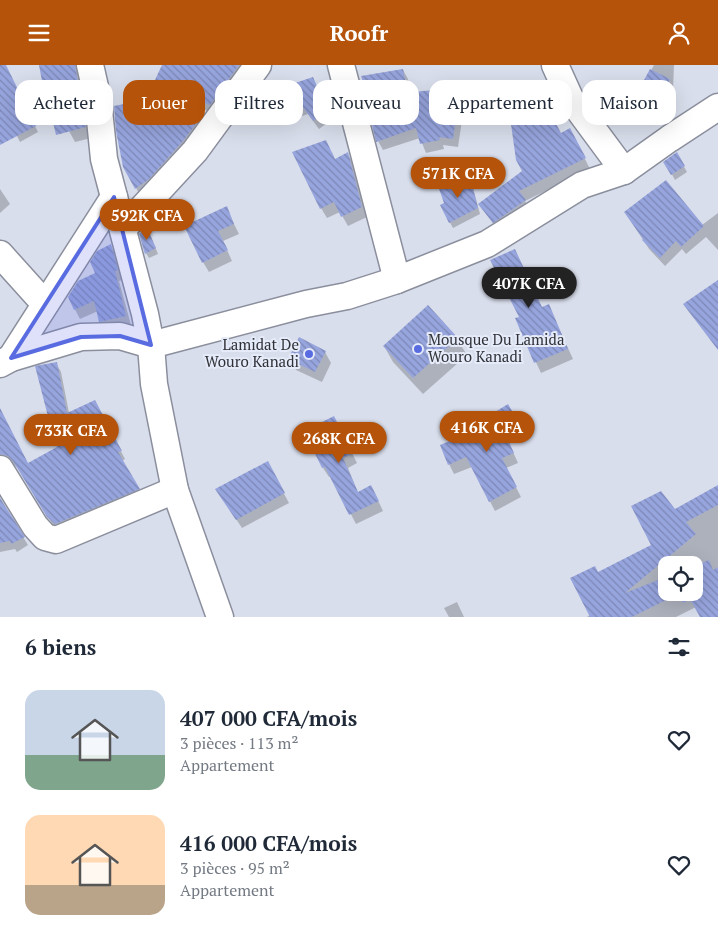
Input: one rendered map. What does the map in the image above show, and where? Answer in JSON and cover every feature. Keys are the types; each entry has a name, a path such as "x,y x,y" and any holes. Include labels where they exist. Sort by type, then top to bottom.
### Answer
{"street":[{"path":"90,65 98,100 104,159 151,345 154,384 175,489 220,617"},
{"path":"123,229 195,151 258,65"},
{"path":"341,65 396,280"},
{"path":"555,65 570,98 624,171"},
{"path":"5,361 81,337 120,336 151,345 306,304 347,296 396,280 486,244 582,185 624,171 668,139 718,107"},
{"path":"5,361 45,304 114,197"},
{"path":"0,254 45,304"},
{"path":"0,469 35,526 45,537 56,540 175,489"}],"highlighted area":[{"path":"114,197 151,345 120,336 81,337 11,358"}],"building":[{"path":"0,65 6,65 15,83 15,125 36,126 0,145"},
{"path":"39,65 75,65 78,80 42,80"},
{"path":"162,65 239,65 228,80 215,80 215,98 210,105 205,103 205,80 155,80"},
{"path":"403,69 405,80 362,80 361,76"},
{"path":"650,69 670,79 669,80 644,80"},
{"path":"313,77 314,80 313,121 303,107 303,80"},
{"path":"419,91 429,91 429,125 455,125 453,139 439,137 440,140 420,144 416,128 376,142 372,125 419,125"},
{"path":"123,104 123,125 195,125 149,179 135,189 123,167 116,131 114,106"},
{"path":"54,125 86,125 86,127 56,135"},
{"path":"511,125 557,125 561,133 570,128 586,158 519,191 526,200 493,223 478,204 522,171 516,160"},
{"path":"326,140 335,159 348,152 362,207 341,217 334,202 320,209 292,152"},
{"path":"677,152 685,166 671,175 663,162"},
{"path":"470,177 478,208 449,223 440,205 444,203 438,186"},
{"path":"666,180 704,226 681,247 676,241 660,258 642,240 624,212"},
{"path":"227,206 234,224 218,231 228,250 202,263 184,226"},
{"path":"147,228 156,248 145,254 139,234"},
{"path":"111,244 118,270 115,271 126,316 99,322 94,301 74,310 68,297 78,281 95,273 90,262 97,251"},
{"path":"515,249 542,307 549,304 568,349 534,363 515,318 519,317 490,260"},
{"path":"718,280 718,350 683,304"},
{"path":"428,305 458,338 413,378 383,346"},
{"path":"299,337 326,351 315,372 288,359"},
{"path":"57,362 67,413 95,400 122,451 118,452 140,489 55,524 47,517 13,461 8,456 0,454 0,408 28,463 57,447 51,433 35,366"},
{"path":"508,404 520,424 505,433 514,453 502,458 517,487 489,502 466,457 448,465 440,445 486,426 482,420"},
{"path":"334,416 353,453 343,458 358,492 371,485 379,501 349,515 325,467 322,468 304,431"},
{"path":"268,461 285,493 236,520 215,489"},
{"path":"718,485 718,505 686,522 696,534 670,556 658,556 658,566 625,593 658,580 658,601 664,601 632,617 590,617 570,578 595,566 598,572 651,545 631,506 661,491 675,509"},
{"path":"0,498 25,537 11,544 10,541 0,543"},
{"path":"709,560 713,570 718,567 718,617 700,617 691,601 703,601 703,562"}],"place":[{"name":"Mousque Du Lamida Wouro Kanadi","path":"418,349"},
{"name":"Lamidat De Wouro Kanadi","path":"309,354"}]}
